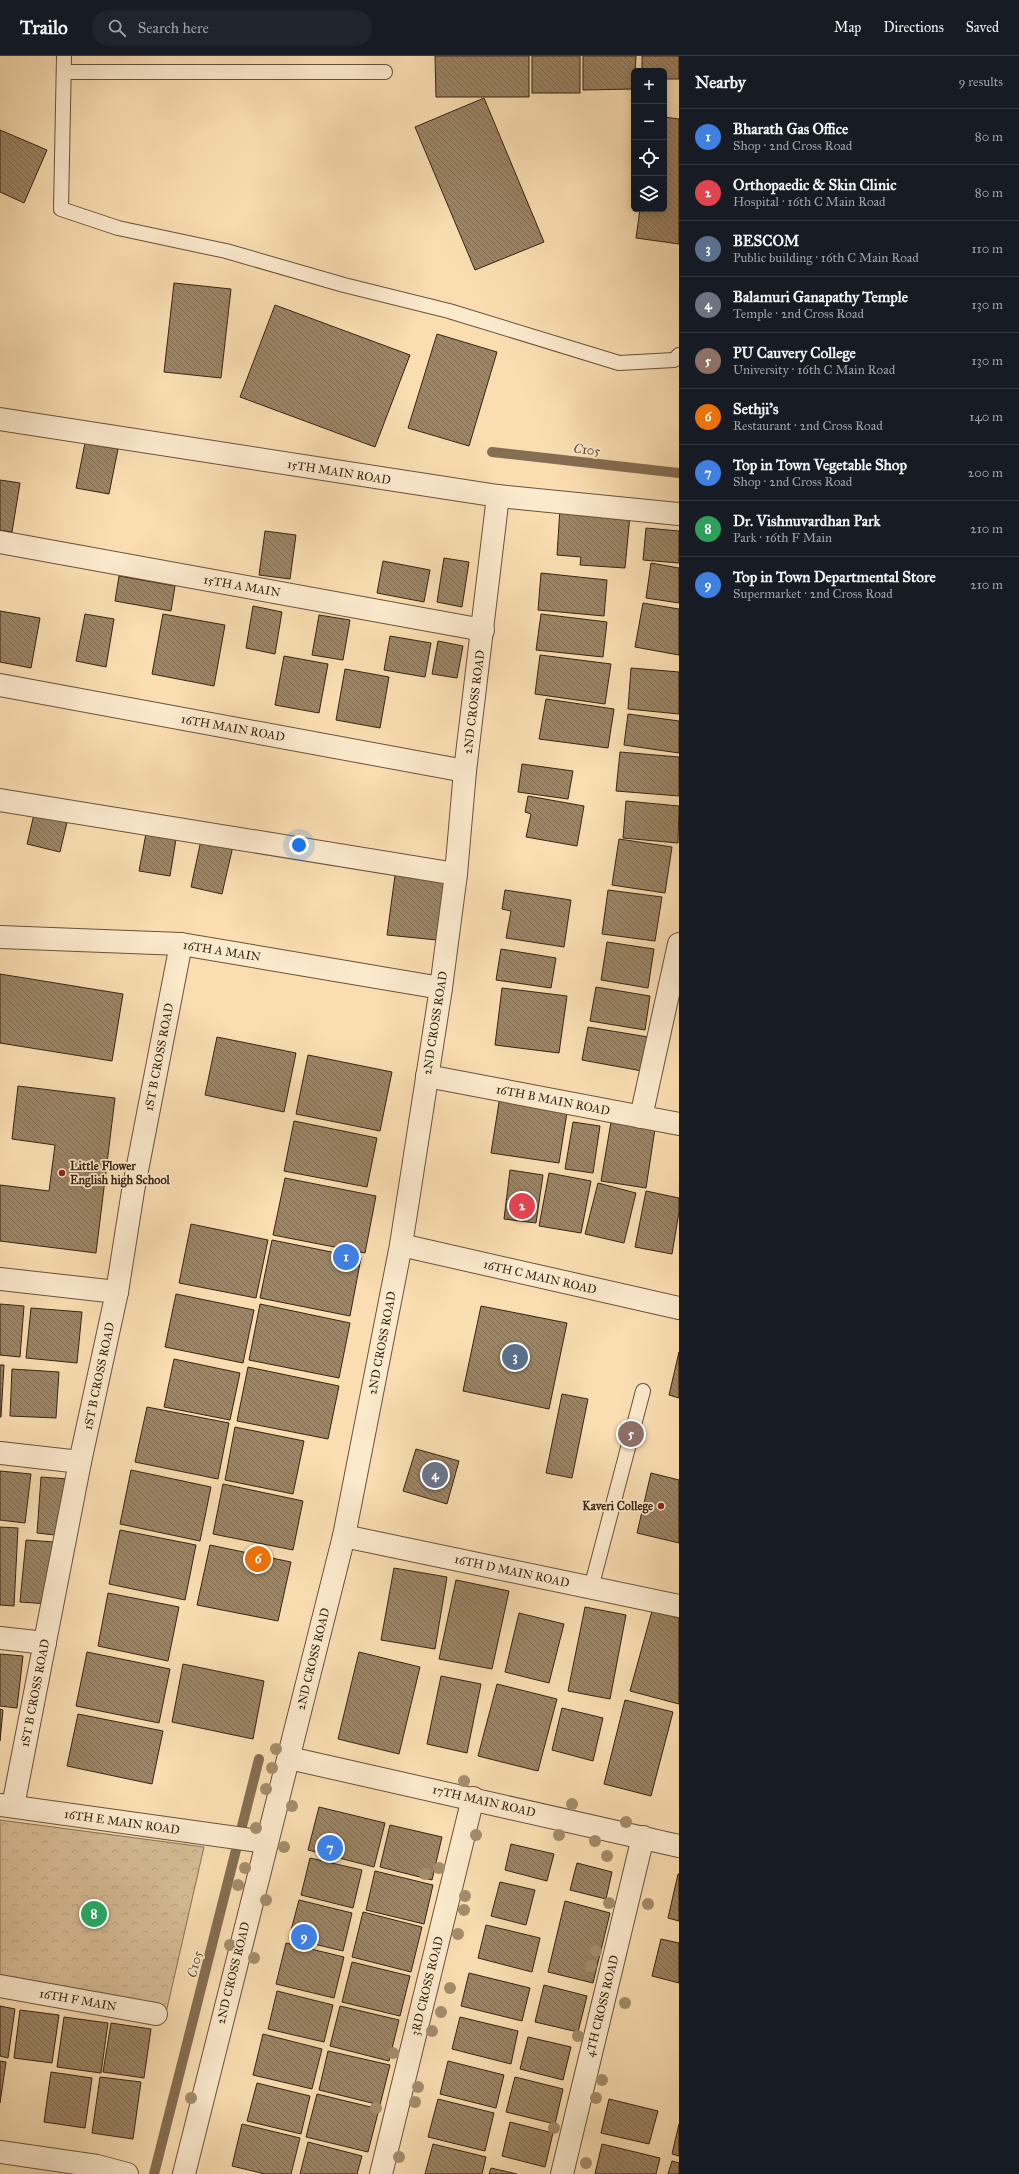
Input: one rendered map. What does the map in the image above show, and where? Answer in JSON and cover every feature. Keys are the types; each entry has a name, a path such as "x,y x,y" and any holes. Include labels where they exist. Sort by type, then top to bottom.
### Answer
{"street":[{"name":"15TH MAIN ROAD","path":"0,419 498,496 679,514"},
{"name":"2ND CROSS ROAD","path":"184,2174 266,1842 344,1536 401,1245 441,988 456,874 465,771 498,496"},
{"name":"15TH A MAIN","path":"0,542 483,630"},
{"name":"16TH MAIN ROAD","path":"0,685 465,771"},
{"path":"0,800 456,874"},
{"name":"16TH A MAIN","path":"0,937 181,944 441,988"},
{"name":"1ST B CROSS ROAD","path":"6,1805 45,1643 80,1462 117,1292 133,1191 181,944"},
{"path":"641,1117 679,944"},
{"name":"16TH B MAIN ROAD","path":"427,1076 679,1124"},
{"name":"16TH C MAIN ROAD","path":"401,1245 679,1308"},
{"path":"0,1279 117,1292"},
{"path":"0,1453 80,1462"},
{"name":"16TH D MAIN ROAD","path":"344,1536 679,1606"},
{"path":"0,1638 45,1643"},
{"name":"17TH MAIN ROAD","path":"288,1758 473,1798 679,1846"},
{"name":"3RD CROSS ROAD","path":"381,2174 473,1798"},
{"name":"16TH E MAIN ROAD","path":"6,1805 206,1834 244,1841 266,1842"},
{"name":"4TH CROSS ROAD","path":"562,2174 643,1837"},
{"name":"16TH F MAIN","path":"0,1986 156,2014"},
{"path":"0,2152 96,2170 123,2173"}],"lane":[{"path":"64,56 61,209 118,228 226,250 344,285 449,311 618,363 674,360 679,355"},
{"path":"64,72 385,72"},
{"path":"591,1588 643,1391"}],"green space":[{"path":"0,1820 204,1847 166,2013 0,1980"}],"building":[{"path":"435,56 529,56 529,97 436,97"},
{"path":"532,56 580,56 580,93 532,93"},
{"path":"583,56 636,56 635,68 631,68 631,89 583,90"},
{"path":"642,56 679,56 679,79 667,79 667,68 642,68"},
{"path":"484,98 544,242 475,270 415,127"},
{"path":"667,117 679,119 679,244 636,238 640,212 667,212"},
{"path":"0,130 47,150 24,203 0,192"},
{"path":"174,283 231,289 221,378 164,372"},
{"path":"275,305 410,355 375,447 240,397"},
{"path":"437,334 497,352 469,446 408,428"},
{"path":"85,443 118,449 109,494 76,488"},
{"path":"0,480 20,483 12,532 0,530"},
{"path":"560,508 630,515 625,568 580,565 581,557 557,555"},
{"path":"646,528 679,531 679,563 643,560"},
{"path":"265,531 296,535 290,579 259,575"},
{"path":"444,558 469,562 462,607 437,602"},
{"path":"383,561 430,570 424,602 377,593"},
{"path":"651,563 679,568 679,603 646,598"},
{"path":"541,573 607,580 604,616 538,610"},
{"path":"119,576 175,586 171,611 115,601"},
{"path":"643,603 679,609 679,655 635,647"},
{"path":"253,606 282,612 275,654 246,648"},
{"path":"0,611 40,618 31,668 0,662"},
{"path":"85,614 114,619 106,667 76,661"},
{"path":"163,614 225,625 214,686 152,674"},
{"path":"541,614 607,622 603,657 536,650"},
{"path":"319,615 350,620 343,660 312,655"},
{"path":"390,636 431,643 425,677 384,670"},
{"path":"438,641 463,646 457,678 432,674"},
{"path":"540,655 611,664 605,704 535,694"},
{"path":"284,656 328,664 319,713 275,705"},
{"path":"631,668 679,672 679,714 628,709"},
{"path":"345,669 389,677 380,728 336,720"},
{"path":"546,699 614,709 608,748 539,739"},
{"path":"628,714 679,721 679,753 624,745"},
{"path":"620,752 679,757 679,796 616,791"},
{"path":"522,764 573,771 568,799 518,792"},
{"path":"528,796 584,806 577,846 526,837 531,814 525,812"},
{"path":"626,801 679,806 678,843 623,838"},
{"path":"35,810 68,818 60,852 27,844"},
{"path":"147,828 177,833 170,876 139,871"},
{"path":"619,839 672,847 665,893 612,885"},
{"path":"201,840 233,846 222,894 191,887"},
{"path":"396,868 445,874 437,940 387,935"},
{"path":"505,890 571,900 564,947 506,938 511,911 502,909"},
{"path":"608,890 662,897 655,941 602,934"},
{"path":"607,942 654,949 648,988 601,980"},
{"path":"501,949 556,958 551,988 496,980"},
{"path":"0,974 123,994 112,1061 0,1043"},
{"path":"596,987 650,996 645,1030 590,1021"},
{"path":"502,988 567,996 559,1053 495,1045"},
{"path":"588,1027 648,1037 642,1071 582,1060"},
{"path":"217,1037 296,1053 284,1112 205,1095"},
{"path":"308,1055 392,1072 380,1131 296,1114"},
{"path":"18,1086 115,1098 96,1253 0,1241 0,1185 49,1191 55,1145 12,1139"},
{"path":"500,1096 568,1106 559,1163 491,1153"},
{"path":"294,1121 377,1138 367,1187 284,1171"},
{"path":"573,1122 600,1126 593,1173 565,1169"},
{"path":"611,1122 655,1129 646,1188 601,1181"},
{"path":"510,1170 543,1175 536,1223 504,1219"},
{"path":"549,1173 591,1181 581,1233 539,1226"},
{"path":"285,1178 376,1196 365,1253 273,1235"},
{"path":"598,1183 636,1193 624,1243 585,1234"},
{"path":"646,1191 679,1198 679,1212 672,1254 635,1247"},
{"path":"191,1224 268,1240 256,1298 179,1283"},
{"path":"272,1240 361,1258 350,1316 260,1298"},
{"path":"176,1294 254,1310 243,1363 165,1347"},
{"path":"0,1304 24,1306 20,1357 0,1355"},
{"path":"260,1304 350,1323 339,1378 249,1360"},
{"path":"481,1306 567,1323 549,1409 463,1391"},
{"path":"31,1308 82,1312 77,1363 26,1358"},
{"path":"679,1352 679,1398 669,1395"},
{"path":"174,1359 240,1373 230,1420 164,1407"},
{"path":"0,1365 4,1365 1,1417 0,1417"},
{"path":"248,1367 339,1386 328,1439 237,1421"},
{"path":"12,1369 59,1372 56,1418 10,1416"},
{"path":"562,1394 588,1399 572,1478 546,1473"},
{"path":"147,1407 229,1423 218,1479 135,1462"},
{"path":"235,1427 304,1441 293,1494 225,1480"},
{"path":"416,1449 459,1461 447,1504 403,1491"},
{"path":"131,1470 211,1487 200,1541 120,1524"},
{"path":"0,1471 31,1474 25,1523 0,1520"},
{"name":"Kaveri College","path":"651,1473 679,1480 679,1543 637,1533"},
{"path":"41,1477 68,1479 64,1536 37,1533"},
{"path":"223,1484 303,1501 293,1550 213,1534"},
{"path":"0,1527 18,1528 14,1606 0,1605"},
{"path":"120,1530 196,1545 185,1600 109,1584"},
{"path":"26,1540 54,1542 48,1604 20,1602"},
{"path":"210,1545 291,1562 278,1621 197,1605"},
{"path":"394,1568 447,1577 435,1649 381,1640"},
{"path":"456,1580 509,1591 492,1669 439,1659"},
{"path":"108,1593 179,1607 168,1661 98,1646"},
{"path":"585,1607 626,1615 610,1699 568,1691"},
{"path":"652,1611 679,1618 679,1704 630,1691"},
{"path":"519,1613 564,1624 549,1683 505,1672"},
{"path":"87,1652 170,1669 159,1723 76,1706"},
{"path":"359,1652 420,1667 399,1754 338,1739"},
{"path":"0,1654 23,1656 17,1708 0,1706"},
{"path":"183,1664 264,1681 253,1739 172,1722"},
{"path":"441,1676 481,1684 467,1753 427,1744"},
{"path":"497,1684 557,1699 538,1771 478,1756"},
{"path":"625,1700 673,1712 651,1796 604,1784"},
{"path":"562,1708 603,1718 593,1761 552,1750"},
{"path":"0,1709 3,1710 0,1741"},
{"path":"78,1714 163,1731 152,1784 67,1766"},
{"path":"319,1807 385,1823 374,1867 308,1850"},
{"path":"390,1825 442,1837 432,1880 380,1867"},
{"path":"511,1844 554,1854 547,1881 505,1870"},
{"path":"310,1858 362,1870 353,1908 301,1895"},
{"path":"577,1863 612,1872 606,1899 570,1890"},
{"path":"375,1871 433,1885 424,1924 366,1910"},
{"path":"679,1874 679,1921 668,1918"},
{"path":"500,1882 535,1890 526,1925 491,1916"},
{"path":"299,1900 352,1913 343,1951 289,1938"},
{"path":"565,1901 610,1913 593,1983 548,1972"},
{"path":"363,1912 422,1927 411,1972 352,1957"},
{"path":"486,1925 540,1938 532,1972 478,1958"},
{"path":"661,1939 679,1943 679,1983 652,1976"},
{"path":"286,1943 344,1957 334,1998 276,1984"},
{"path":"352,1962 410,1976 400,2016 342,2002"},
{"path":"469,1973 530,1988 522,2021 461,2006"},
{"path":"544,1985 587,1996 578,2032 535,2022"},
{"path":"277,1991 333,2005 324,2042 268,2029"},
{"path":"0,2006 15,2009 8,2058 0,2056"},
{"path":"340,2006 399,2020 389,2061 330,2046"},
{"path":"20,2010 59,2015 52,2063 14,2058"},
{"path":"64,2017 108,2023 101,2073 57,2067"},
{"path":"460,2017 518,2031 511,2064 452,2049"},
{"path":"111,2023 151,2029 144,2078 103,2072"},
{"path":"263,2034 322,2049 312,2089 253,2075"},
{"path":"528,2037 571,2047 563,2080 520,2069"},
{"path":"328,2051 390,2065 380,2105 319,2090"},
{"path":"0,2061 6,2062 0,2103"},
{"path":"448,2061 504,2075 496,2108 440,2094"},
{"path":"51,2072 92,2078 85,2128 44,2122"},
{"path":"100,2077 141,2082 133,2139 92,2133"},
{"path":"515,2077 563,2089 555,2124 506,2112"},
{"path":"257,2083 310,2096 301,2134 247,2121"},
{"path":"317,2094 379,2109 368,2152 306,2137"},
{"path":"438,2099 494,2113 485,2151 428,2137"},
{"path":"609,2099 658,2111 649,2144 601,2133"},
{"path":"510,2122 553,2133 545,2167 502,2156"},
{"path":"242,2124 300,2138 291,2174 265,2174 232,2166"},
{"path":"679,2124 679,2156 672,2154"},
{"path":"308,2142 362,2156 357,2174 300,2174"},
{"path":"433,2144 486,2157 482,2174 425,2174"},
{"path":"602,2144 660,2158 656,2174 595,2174"},
{"path":"672,2161 679,2163 679,2174 668,2174"},
{"path":"491,2168 517,2174 489,2174"}],"waterway":[{"name":"C105","path":"492,452 679,473"},
{"name":"C105","path":"154,2174 259,1759"}],"place":[{"name":"Little Flower English high School","path":"62,1173"},
{"name":"Orthopaedic & Skin Clinic","path":"522,1206"},
{"name":"Bharath Gas Office","path":"346,1257"},
{"name":"BESCOM","path":"515,1357"},
{"name":"PU Cauvery College","path":"631,1434"},
{"name":"Balamuri Ganapathy Temple","path":"435,1475"},
{"name":"Kaveri College","path":"661,1506"},
{"name":"Sethji's","path":"258,1559"},
{"name":"Top in Town Vegetable Shop","path":"330,1848"},
{"name":"Dr. Vishnuvardhan Park","path":"94,1914"},
{"name":"Top in Town Departmental Store","path":"304,1937"}]}
